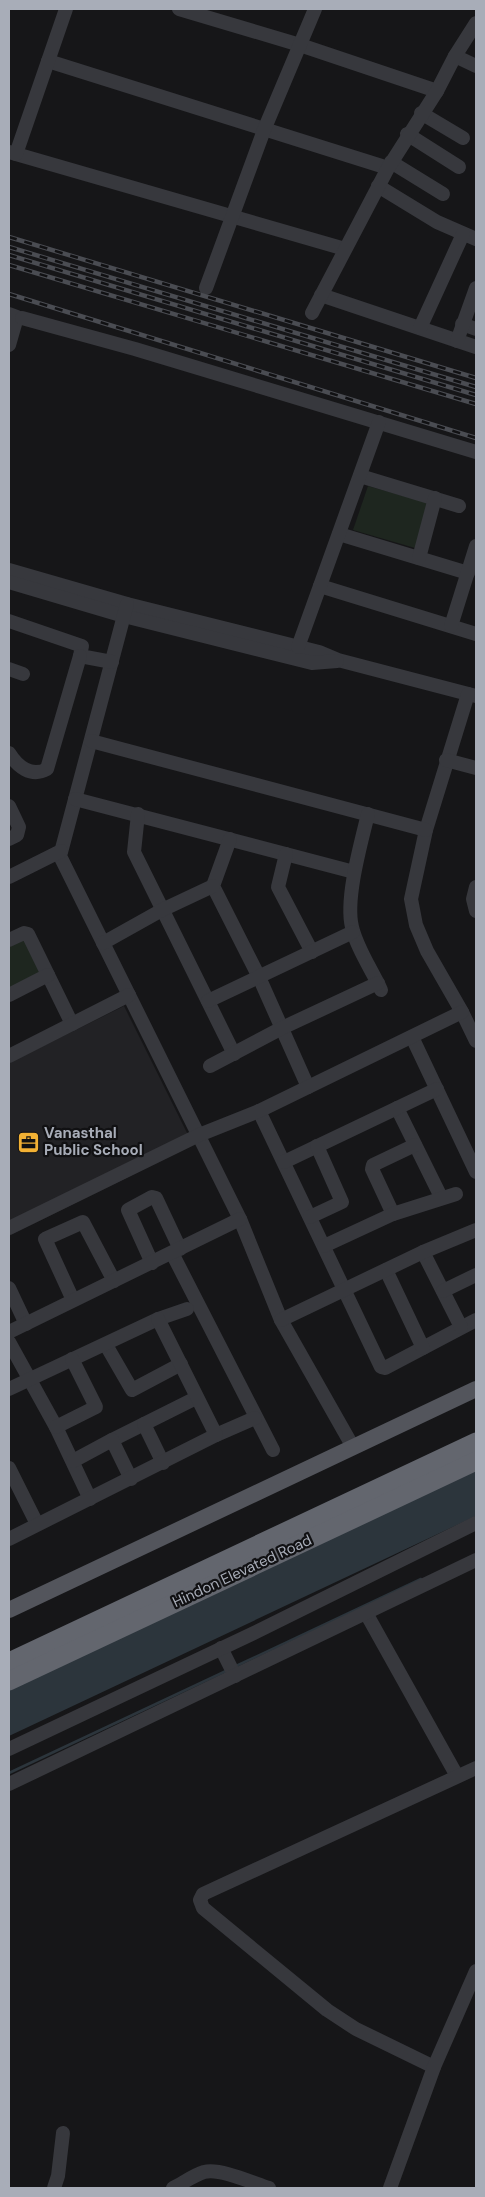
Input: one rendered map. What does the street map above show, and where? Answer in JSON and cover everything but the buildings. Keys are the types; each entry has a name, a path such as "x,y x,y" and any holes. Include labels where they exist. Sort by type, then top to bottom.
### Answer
{"highway":[{"name":"Hindon Elevated Road","path":"9,1662 476,1442"},
{"name":"Hindon Elevated Road","path":"9,1681 476,1460"}],"main road":[{"path":"9,1610 476,1389"}],"street":[{"path":"66,9 12,153 345,249"},
{"path":"179,9 300,45 437,91"},
{"path":"206,288 264,130 315,9"},
{"path":"312,313 407,134 437,91 455,56 472,38 476,23"},
{"path":"455,56 476,66"},
{"path":"48,61 264,130 390,165 443,194"},
{"path":"421,113 463,138"},
{"path":"407,134 458,168"},
{"path":"378,186 437,222 470,237 420,328"},
{"path":"457,341 476,288"},
{"path":"321,295 476,347"},
{"path":"9,345 16,316 380,422 476,452"},
{"path":"462,324 476,329"},
{"path":"298,647 380,422"},
{"path":"360,476 459,506"},
{"path":"419,558 435,498"},
{"path":"339,534 468,573"},
{"path":"451,626 476,546"},
{"path":"9,570 126,610 312,663 338,660"},
{"path":"9,582 126,610 298,647 338,660 472,695 446,760 426,830 411,899 416,925 426,951 462,1012 476,1041"},
{"path":"320,586 476,634"},
{"path":"126,610 60,856 240,1219 281,1320 354,1447"},
{"path":"9,621 82,646 48,769 39,772 28,770 16,764 9,753"},
{"path":"80,656 112,662"},
{"path":"9,669 23,674"},
{"path":"91,741 426,830"},
{"path":"446,760 476,768"},
{"path":"75,798 354,872"},
{"path":"9,806 19,827 17,835 9,839"},
{"path":"138,814 134,852 234,1054"},
{"path":"210,1066 282,1028 380,987 353,932 351,918 354,872 368,814"},
{"path":"103,943 162,910 213,886 230,839"},
{"path":"9,877 61,852"},
{"path":"286,854 278,887 312,952"},
{"path":"213,886 259,977 308,1087"},
{"path":"476,887 473,899 476,911"},
{"path":"208,1001 353,932"},
{"path":"9,940 24,933 28,934 72,1024"},
{"path":"9,994 48,976"},
{"path":"9,1056 129,995"},
{"path":"9,1228 199,1135 260,1111 462,1012"},
{"path":"412,1037 476,1172"},
{"path":"284,1162 437,1089"},
{"path":"397,1108 441,1198"},
{"path":"260,1111 382,1368 476,1320"},
{"path":"393,1214 372,1170 373,1166 415,1145"},
{"path":"310,1218 342,1202 317,1146"},
{"path":"324,1246 393,1214 456,1194"},
{"path":"152,1263 128,1210 152,1197 156,1198 176,1251 255,1418 273,1450"},
{"path":"9,1332 240,1219"},
{"path":"73,1300 45,1239 83,1222 114,1281"},
{"path":"281,1320 423,1252 476,1230"},
{"path":"423,1252 461,1327"},
{"path":"386,1270 423,1348"},
{"path":"443,1291 476,1275"},
{"path":"9,1288 26,1324"},
{"path":"9,1389 158,1319 187,1309"},
{"path":"158,1319 216,1435"},
{"path":"9,1342 28,1380 56,1426 90,1499"},
{"path":"106,1345 132,1390 181,1364"},
{"path":"56,1426 96,1407 72,1359"},
{"path":"73,1461 196,1398"},
{"path":"9,1539 216,1435 255,1418"},
{"path":"144,1424 163,1463"},
{"path":"112,1440 131,1479"},
{"path":"9,1468 36,1524"},
{"path":"9,1749 222,1652 476,1523"},
{"path":"9,1784 233,1673 366,1613 476,1560"},
{"path":"366,1613 457,1776"},
{"path":"222,1652 233,1673"},
{"path":"434,2067 356,2029 327,2010 215,1919 203,1908 200,1900 201,1895 211,1890 476,1768"},
{"path":"390,2188 434,2067 476,1971"},
{"path":"54,2188 58,2176 64,2134"},
{"path":"173,2188 203,2173 209,2172 223,2174 269,2188"}],"shaded area":[{"path":"368,486 428,503 415,548 353,530"},
{"path":"26,939 42,974 9,990 9,947"},
{"path":"124,1006 193,1145 9,1236 9,1063"},
{"path":"476,1457 476,1516 9,1736 9,1683"}],"waterway":[{"path":"236,1666 421,1579"},
{"path":"9,1773 226,1671"}],"railway":[{"path":"9,237 476,378"},
{"path":"9,247 476,387"},
{"path":"9,255 476,395"},
{"path":"9,265 476,404"},
{"path":"9,294 476,438"}],"place":[{"name":"Vanasthal Public School","path":"28,1142"}]}
